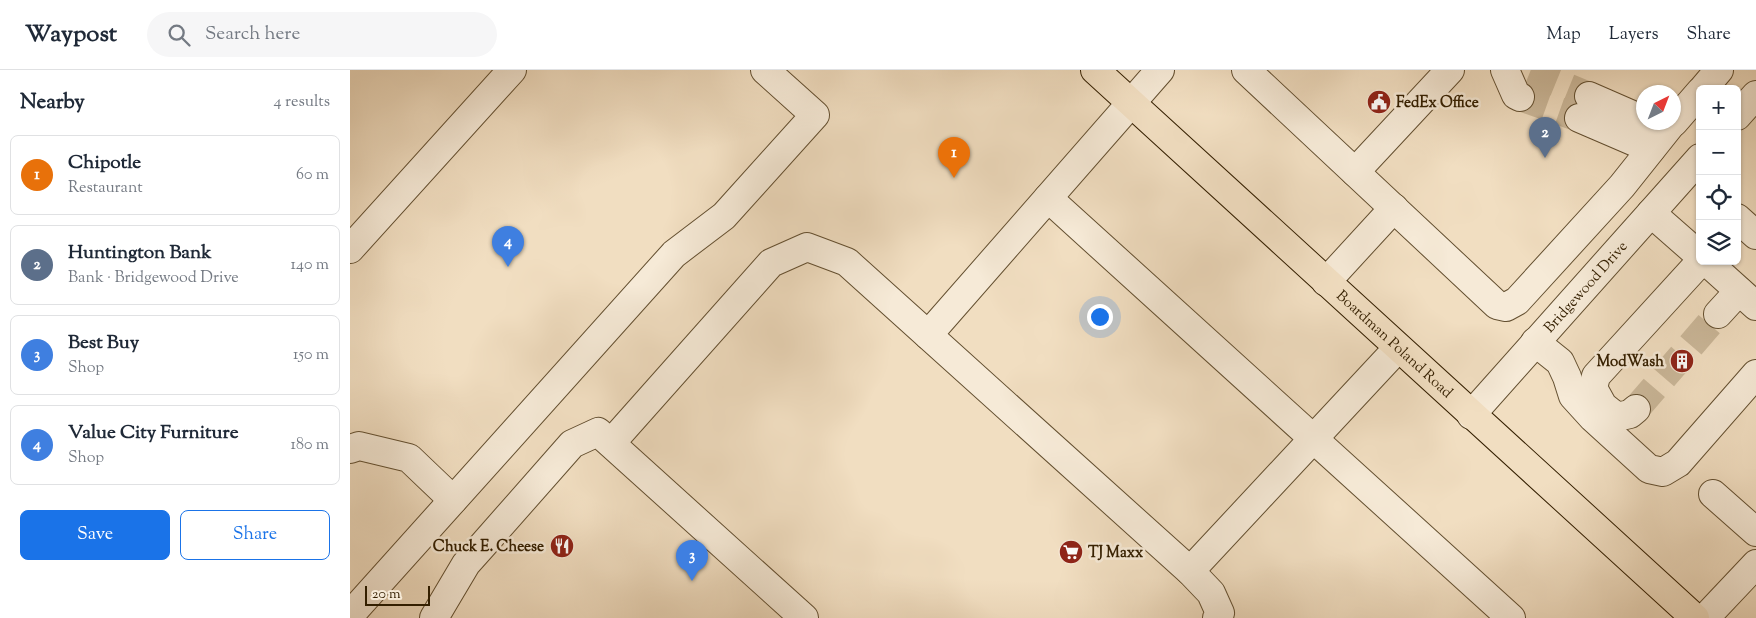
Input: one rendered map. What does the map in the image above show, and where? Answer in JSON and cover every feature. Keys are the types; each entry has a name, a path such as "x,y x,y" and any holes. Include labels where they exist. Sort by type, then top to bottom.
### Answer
{"main road":[{"name":"Boardman Poland Road","path":"1095,70 1695,618"}],"street":[{"path":"350,249 512,70"},
{"path":"350,616 674,254 724,216 815,116 765,70"},
{"path":"928,335 1160,70"},
{"path":"1246,70 1497,305 1506,307 1517,301 1622,186 1659,130 1696,171"},
{"path":"1355,172 1450,70"},
{"path":"1706,85 1719,70"},
{"path":"1517,71 1516,95 1520,97"},
{"path":"1741,112 1756,95"},
{"path":"1681,110 1696,96"},
{"path":"1584,107 1636,123"},
{"name":"Bridgewood Drive","path":"1471,415 1652,213 1696,171"},
{"path":"1048,198 1511,618"},
{"path":"1326,282 1394,208"},
{"path":"1652,213 1696,252"},
{"path":"1739,220 1756,235"},
{"path":"611,443 771,262 807,247 847,262 1190,571 1211,593 1220,613 1218,618"},
{"path":"1636,409 1630,414 1617,417 1603,406 1593,388 1596,376 1697,265"},
{"path":"1710,265 1747,298 1718,314"},
{"path":"1535,342 1560,362 1567,376 1573,396 1593,418 1649,469 1663,472 1678,463 1756,374"},
{"path":"1190,571 1398,348"},
{"path":"434,618 466,564 572,444 598,432 804,618"},
{"path":"350,449 359,446 409,458 454,500"},
{"path":"1713,494 1756,532"},
{"path":"1706,618 1756,564"}],"tunnel":[{"path":"1530,72 1589,96"},
{"path":"1520,97 1579,118"},
{"path":"1636,409 1718,314"}],"place":[{"name":"FedEx Office","path":"1379,102"},
{"name":"Huntington Bank","path":"1545,158"},
{"name":"Chipotle","path":"954,178"},
{"name":"Value City Furniture","path":"508,267"},
{"name":"ModWash","path":"1682,361"},
{"name":"Chuck E. Cheese","path":"562,546"},
{"name":"TJ Maxx","path":"1071,552"},
{"name":"Best Buy","path":"692,581"}]}
